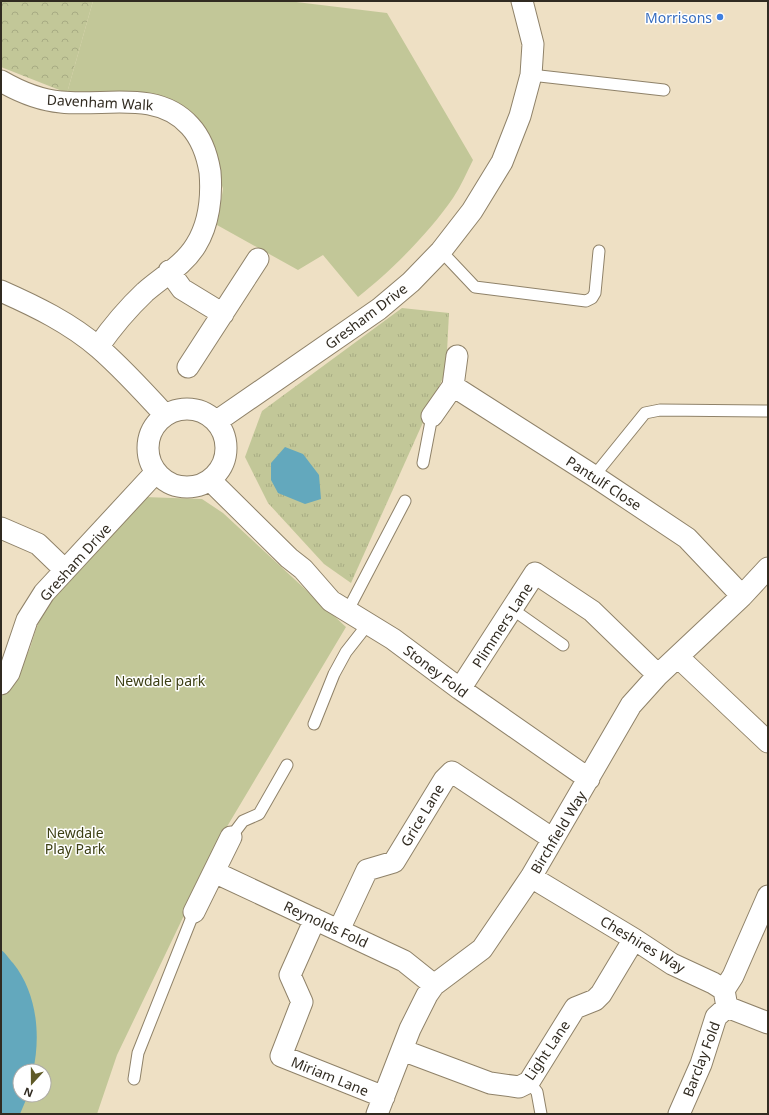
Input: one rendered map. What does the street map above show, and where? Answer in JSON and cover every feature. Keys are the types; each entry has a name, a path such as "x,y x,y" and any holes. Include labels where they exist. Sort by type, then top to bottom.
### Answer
{"street":[{"name":"Gresham Drive","path":"217,421 379,309 411,282 441,251 472,211 502,162 520,116 531,75 533,44 522,1"},
{"name":"Davenham Walk","path":"1,81 36,98 62,102 156,104 172,110 185,120 199,135 208,156 211,183 210,202 202,233 196,246 182,262 169,271 132,304 98,347"},
{"path":"188,367 258,259"},
{"path":"169,271 182,288 223,314"},
{"path":"1,291 55,317 98,347 132,379 165,415"},
{"path":"432,416 453,386 457,356"},
{"name":"Pantulf Close","path":"453,386 594,476 687,538 742,596"},
{"path":"188,408 202,411 217,421 225,435 227,452 224,463 217,475 210,480 191,487 181,487 167,482 156,472 151,463 148,442 152,430 165,415 175,410 188,408"},
{"name":"Gresham Drive","path":"1,684 9,673 27,620 44,593 156,472"},
{"name":"Stoney Fold","path":"210,480 290,558 304,569 332,601 393,639 460,689 589,779"},
{"path":"1,528 38,544 65,570"},
{"name":"Birchfield Way","path":"380,1106 410,1029 427,995 434,985 482,949 531,877 631,705 658,675 742,596 768,568"},
{"name":"Plimmers Lane","path":"460,689 535,573 592,611 658,675"},
{"path":"678,657 768,742"},
{"name":"Grice Lane","path":"339,930 367,870 394,862 444,780 452,772 553,839"},
{"path":"194,912 231,837"},
{"name":"Reynolds Fold","path":"214,872 404,961 434,985"},
{"name":"Cheshires Way","path":"531,877 634,939 672,964 714,983 725,999 768,1022"},
{"name":"Barclay Fold","path":"687,1111 716,1018 768,896"},
{"name":"Miriam Lane","path":"315,919 290,975 302,1002 281,1056 380,1106"},
{"name":"Light Lane","path":"402,1050 490,1083 519,1087 529,1082 575,1008 595,1000 601,994 634,939"}],"lane":[{"path":"531,75 664,90"},
{"path":"441,251 475,287 586,301 592,298 595,293 599,251"},
{"path":"594,476 645,413 660,410 768,411"},
{"path":"422,463 432,416"},
{"path":"332,601 348,610 405,501"},
{"path":"512,609 563,645"},
{"path":"314,724 334,674 343,658 368,624"},
{"path":"231,837 243,821 259,814 287,765"},
{"path":"134,1079 138,1053 194,912"},
{"path":"529,1082 537,1092 541,1114"}],"green space":[{"path":"1,1 93,1 67,93 1,67"},
{"path":"93,1 288,1 387,13 473,160 456,193 433,225 396,263 358,297 323,255 298,270 217,225 223,189 206,132 193,116 67,93"},
{"path":"402,308 449,313 446,371 351,583 324,564 268,503 245,457 262,411"},
{"name":"Newdale park","path":"144,497 202,499 223,513 346,627 225,830 117,1055 97,1114 1,1114 1,697 17,677 30,648 37,626 52,598"}],"water":[{"path":"285,447 303,454 319,475 321,499 305,504 278,493 271,480 271,463"},
{"path":"1,950 13,963 27,987 35,1015 37,1043 34,1063 12,1063 12,1103 25,1103 20,1114 1,1114"}],"place":[{"name":"Morrisons","path":"720,17"}],"park label":[{"name":"Newdale Play Park","path":"75,840"}]}
